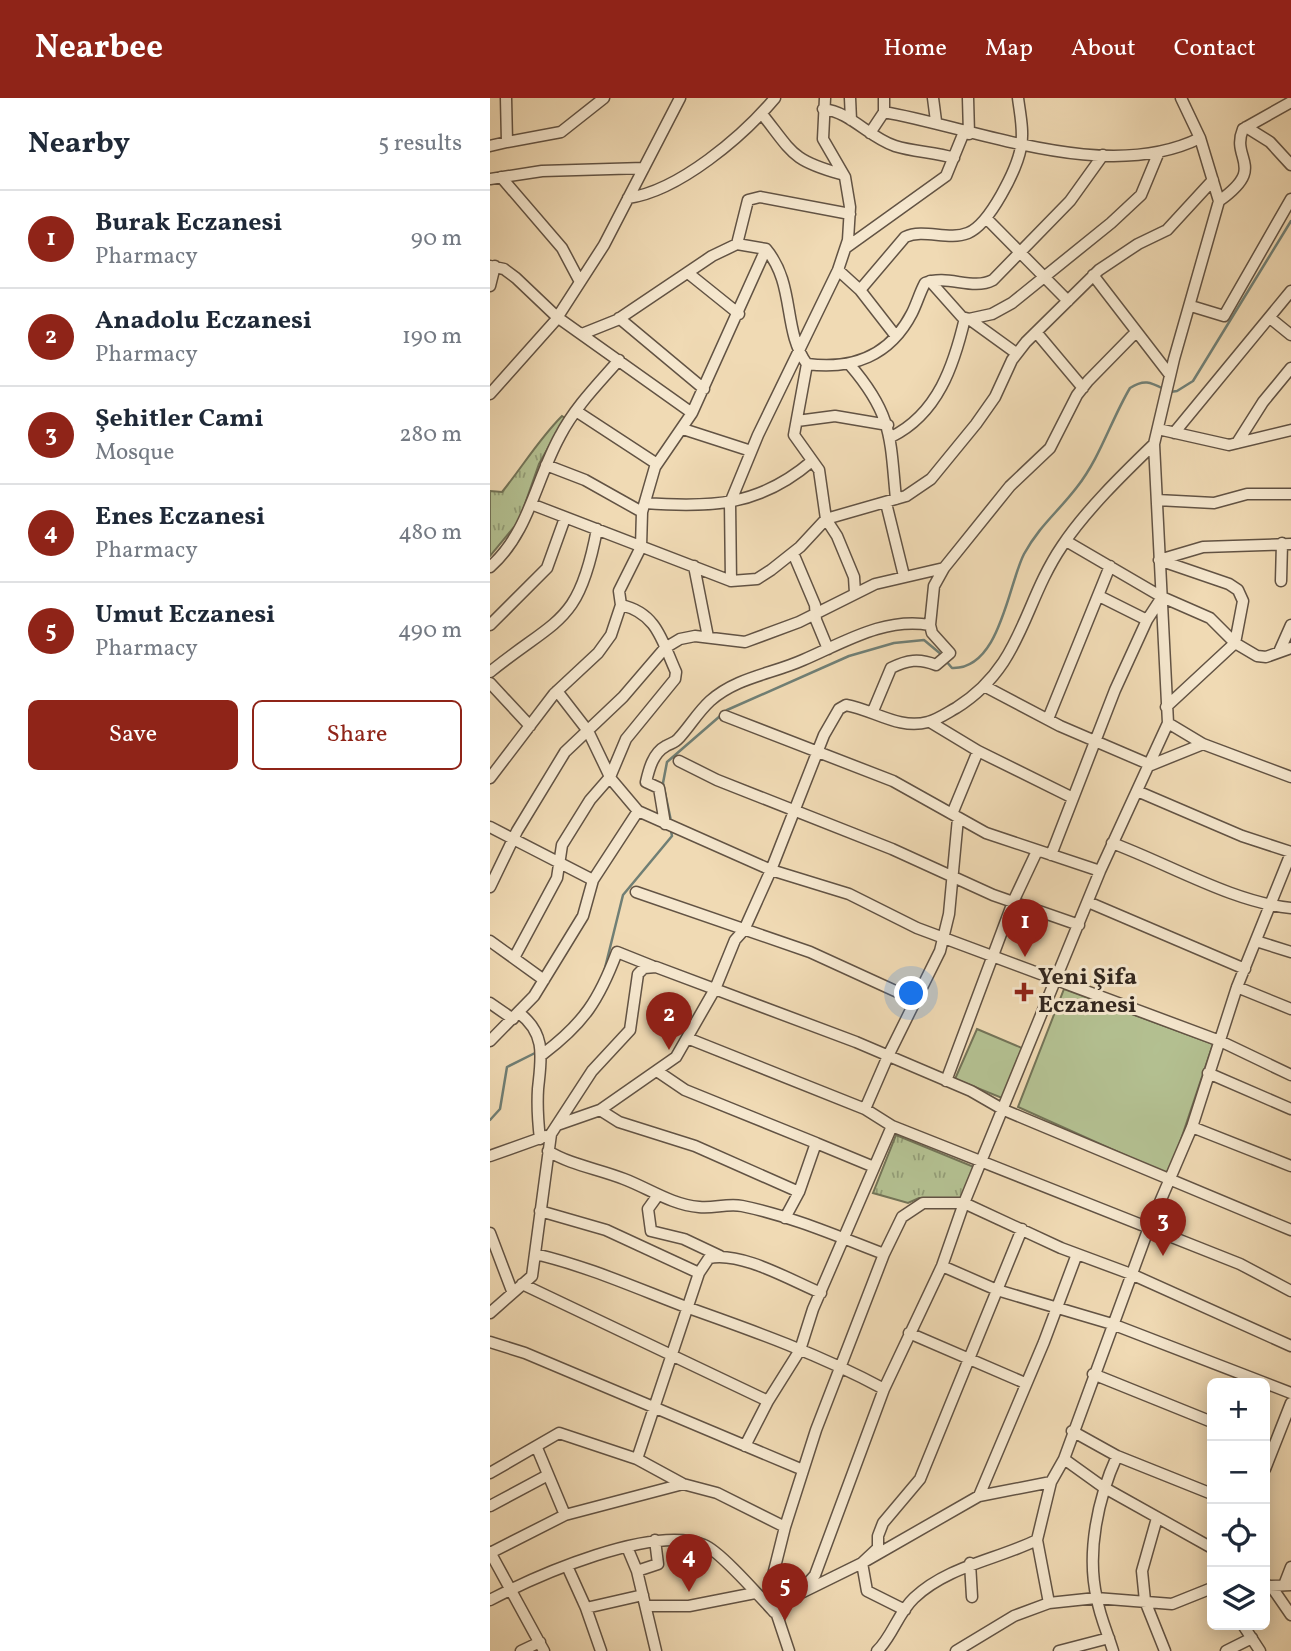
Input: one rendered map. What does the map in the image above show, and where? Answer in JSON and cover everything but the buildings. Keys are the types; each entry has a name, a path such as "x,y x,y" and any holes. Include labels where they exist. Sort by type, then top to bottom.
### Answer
{"street":[{"path":"506,98 507,142"},
{"path":"490,146 561,132 604,98"},
{"path":"490,394 557,317 580,282 680,98"},
{"path":"628,198 643,196 695,168 738,136 775,98"},
{"path":"730,581 730,503 751,451 838,270 846,247 848,191 843,175 822,139 825,98"},
{"path":"850,98 851,120"},
{"path":"870,133 884,112 884,98"},
{"path":"933,98 936,121"},
{"path":"846,247 946,176 966,133 968,98"},
{"path":"860,290 905,236 913,233 958,236 970,233 986,218 1008,181 1021,144 1018,98"},
{"path":"775,1612 797,1595 815,1575 884,1389 942,1266 964,1203 1100,871 1168,723 1154,444 1219,201 1200,138 1181,98"},
{"path":"1219,201 1238,186 1244,176 1246,167 1241,135 1247,127 1291,102"},
{"path":"823,109 836,111 895,146 954,158"},
{"path":"884,112 936,121 966,133 1021,144 1103,155 1158,154 1200,138"},
{"path":"762,114 796,158 806,164 843,175"},
{"path":"1247,127 1270,142 1291,165"},
{"path":"967,318 1000,310 1111,223 1140,195 1158,154"},
{"path":"807,364 850,366 874,353 895,335 913,312 925,283 987,283 1022,253 1070,201 1103,155"},
{"path":"495,178 542,171 644,168"},
{"path":"495,178 562,248 580,282"},
{"path":"531,504 730,581 757,579 793,553 827,519 891,501 917,490 931,479 995,397 1016,354 1093,275 1138,244 1167,230 1213,180"},
{"path":"737,244 748,200 760,197 849,214"},
{"path":"1191,306 1224,316 1291,199"},
{"path":"986,218 1068,301"},
{"path":"582,334 619,318 737,244 766,249 785,280 798,351 807,364 794,435 819,470 827,519 837,536 853,578 855,593"},
{"path":"491,773 557,691 611,635 621,605 620,591 641,547 643,508 657,464 692,413 739,314 766,249"},
{"path":"490,286 493,266 516,278 557,317 692,413"},
{"path":"838,270 860,290 895,335"},
{"path":"688,273 739,314"},
{"path":"1093,275 1169,380"},
{"path":"930,281 967,318 1016,354"},
{"path":"1174,433 1291,291"},
{"path":"619,318 704,388"},
{"path":"891,437 910,427 935,399 948,373 967,318"},
{"path":"1269,318 1291,335"},
{"path":"1037,332 1083,388"},
{"path":"873,711 891,668 904,662 923,659 936,664 950,653 932,633 930,625 934,586 944,568 1010,486 1050,448 1083,388 1136,332"},
{"path":"490,567 511,543 531,504 559,436 576,411 619,360"},
{"path":"850,366 877,398 888,425 891,437 891,501 904,576"},
{"path":"1237,443 1263,402 1291,368"},
{"path":"576,411 657,464"},
{"path":"797,421 835,416 888,425"},
{"path":"683,429 751,451"},
{"path":"1158,429 1215,443 1237,443 1291,430"},
{"path":"930,722 986,687 1016,642 1066,541 1154,444"},
{"path":"546,465 643,508 730,503 770,491 812,461"},
{"path":"1157,500 1214,503 1247,495 1291,494"},
{"path":"490,625 547,568 565,517"},
{"path":"490,672 550,630 568,613 590,569 597,529"},
{"path":"1066,541 1162,597 1210,618 1235,643 1257,656 1266,657 1291,648"},
{"path":"1160,560 1203,547 1287,543 1281,581"},
{"path":"793,553 828,649"},
{"path":"1160,560 1200,576 1212,576 1238,590 1243,601 1235,643 1166,707"},
{"path":"694,566 708,637"},
{"path":"1048,719 1110,566"},
{"path":"490,887 512,841 565,751 588,731 665,648 680,639 708,637 745,642 799,622 855,593 904,576 944,568"},
{"path":"1099,596 1147,620"},
{"path":"1051,855 1094,741 1147,620 1162,597"},
{"path":"514,958 557,878 562,845 590,800 610,777 626,739 675,679 676,672 649,618 638,609 621,605"},
{"path":"666,824 659,788 646,782 650,764 664,746 677,741 694,719 721,693 741,682 828,649 871,629 913,622 930,625"},
{"path":"1279,652 1291,625"},
{"path":"490,683 530,726"},
{"path":"986,687 1094,741 1151,765 1203,744"},
{"path":"557,691 588,731 610,777 638,811 771,870 849,894 894,918 944,938 1220,1041 1291,1075"},
{"path":"490,1156 540,1139 554,1129 600,1110 676,1057 715,989 735,940 744,930 771,870 817,752 839,709 846,705 873,711 897,722 930,722 978,751 1071,797"},
{"path":"725,716 893,781 986,834 1100,871"},
{"path":"1168,723 1203,744 1291,777"},
{"path":"865,1109 944,938 952,876 955,816 978,751"},
{"path":"679,761 792,811 892,849 1013,902 1079,925"},
{"path":"1049,1603 1037,1540 1051,1482 1064,1459 1148,1230 1192,1127 1237,987 1291,852 1220,827 1137,791"},
{"path":"490,1041 516,1016 544,980 583,916 593,880 638,811"},
{"path":"490,827 512,841 593,880"},
{"path":"1112,844 1271,906 1291,908"},
{"path":"946,1081 1013,902 1037,851"},
{"path":"636,892 845,966 915,1000"},
{"path":"1088,902 1245,969"},
{"path":"1256,940 1291,952"},
{"path":"490,941 544,980"},
{"path":"543,1054 576,1027 603,988 617,952 888,1056 1004,1110 1291,1230"},
{"path":"490,1313 512,1291 533,1276 548,1151 554,1129 592,1071 626,1038 636,1002 638,974 643,968 656,967"},
{"path":"1237,987 1291,1009"},
{"path":"490,1003 528,1019 543,1054 538,1090 540,1139"},
{"path":"688,1038 865,1109 892,1126 1148,1230 1240,1264 1291,1291"},
{"path":"657,1071 685,1090 874,1167"},
{"path":"1209,1073 1291,1109"},
{"path":"600,1110 619,1122 695,1146 799,1192"},
{"path":"745,1446 768,1401 800,1350 821,1293 892,1126"},
{"path":"1192,1127 1291,1166"},
{"path":"785,1218 799,1192 816,1143"},
{"path":"548,1151 563,1160 608,1173 658,1195 700,1208 728,1204 785,1218 884,1254"},
{"path":"658,1195 648,1209 651,1231 684,1239 720,1256 740,1259 821,1293"},
{"path":"789,1651 769,1591 785,1527 803,1470 884,1254 902,1217 923,1203 964,1203 1077,1254 1132,1273 1291,1346"},
{"path":"540,1211 606,1230 699,1273"},
{"path":"862,1563 878,1548 878,1536 883,1523 920,1479 1022,1229"},
{"path":"490,1233 512,1291"},
{"path":"535,1254 578,1264 689,1307 736,1322 841,1366 884,1389"},
{"path":"979,1496 1044,1342 1054,1307 1077,1254"},
{"path":"637,1459 699,1273 709,1258 720,1256"},
{"path":"942,1266 997,1290 1112,1324 1291,1392"},
{"path":"522,1284 768,1401"},
{"path":"909,1333 1025,1383"},
{"path":"490,1342 525,1353 803,1470"},
{"path":"1093,1374 1207,1420"},
{"path":"1270,1443 1291,1403"},
{"path":"1072,1432 1117,1456 1207,1492"},
{"path":"490,1473 559,1433 637,1459 683,1484 717,1493 785,1527"},
{"path":"537,1448 565,1515"},
{"path":"1113,1651 1096,1598 1093,1557 1103,1487 1117,1456"},
{"path":"1064,1459 1103,1487 1207,1545"},
{"path":"490,1506 548,1475"},
{"path":"797,1595 862,1563 979,1496 1051,1482"},
{"path":"521,1651 542,1646 490,1552 565,1515 683,1484"},
{"path":"1157,1518 1142,1571 1145,1601 1165,1651"},
{"path":"490,1600 567,1566 655,1540 683,1539 707,1546 775,1612"},
{"path":"637,1571 658,1564 655,1540"},
{"path":"877,1651 915,1597 970,1563 1007,1555 1037,1540"},
{"path":"627,1548 637,1571 656,1651"},
{"path":"862,1563 867,1591 905,1610"},
{"path":"970,1563 972,1597"},
{"path":"567,1566 601,1651"},
{"path":"1270,1586 1288,1585 1291,1567"},
{"path":"1270,1589 1291,1615"},
{"path":"959,1650 1014,1616 1049,1603 1096,1598 1172,1604 1207,1590"},
{"path":"586,1608 645,1600 689,1606 755,1593"},
{"path":"1246,1630 1260,1651"},
{"path":"1059,1651 1109,1638"},
{"path":"1226,1651 1251,1638"}],"green space":[{"path":"562,416 565,418 539,464 519,521 490,556 490,491 502,492 538,443"},
{"path":"1064,989 1213,1044 1169,1175 1018,1107"},
{"path":"977,1029 1022,1048 1002,1098 955,1079"},
{"path":"896,1135 974,1167 961,1199 919,1198 908,1203 873,1193"}],"waterway":[{"path":"1170,392 1177,391 1193,381 1291,221"},
{"path":"946,661 952,668 968,665 981,655 992,641 1024,554 1036,535 1085,476 1130,388 1147,382 1164,389"},
{"path":"671,821 663,783 667,762 727,710 849,656 894,643 924,640 942,655"},
{"path":"604,972 623,895 672,836 671,831"},
{"path":"490,1120 500,1109 507,1067 535,1053"}],"place":[{"name":"Burak Eczanesi","path":"1025,957"},
{"name":"Yeni Şifa Eczanesi","path":"1024,992"},
{"name":"Anadolu Eczanesi","path":"669,1050"},
{"name":"Şehitler Cami","path":"1163,1256"},
{"name":"Enes Eczanesi","path":"689,1592"},
{"name":"Umut Eczanesi","path":"785,1621"}]}
